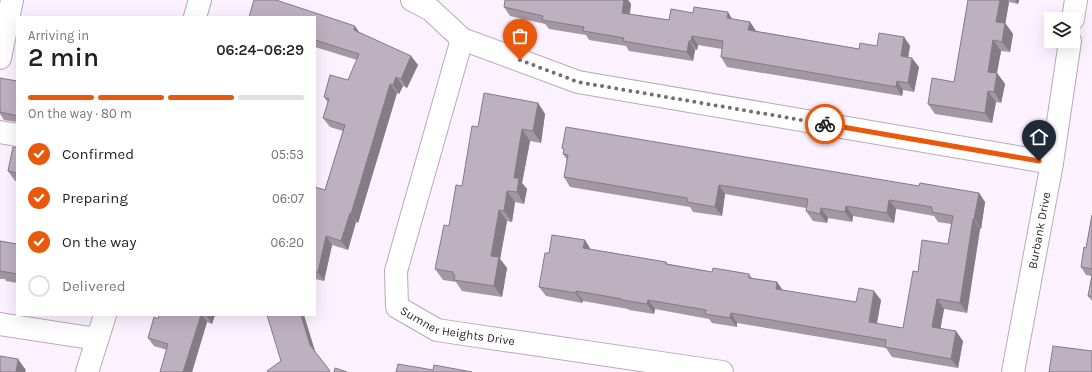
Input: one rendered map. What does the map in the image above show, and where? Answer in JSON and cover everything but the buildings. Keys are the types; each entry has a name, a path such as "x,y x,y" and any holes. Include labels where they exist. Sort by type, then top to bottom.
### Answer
{"street":[{"path":"0,58 12,0"},
{"path":"195,16 200,0"},
{"path":"412,0 431,10 462,39 578,82 1052,163"},
{"path":"1074,12 1076,0"},
{"name":"Sumner Heights Drive","path":"462,39 396,271 397,307 437,330 722,372"},
{"name":"Burbank Drive","path":"1013,372 1052,163 1069,48"},
{"path":"0,132 16,135"},
{"path":"87,372 104,316"},
{"path":"0,324 97,339"}],"way so far":[{"path":"520,60 578,82 825,124"}],"route":[{"path":"825,124 1039,161"}]}
